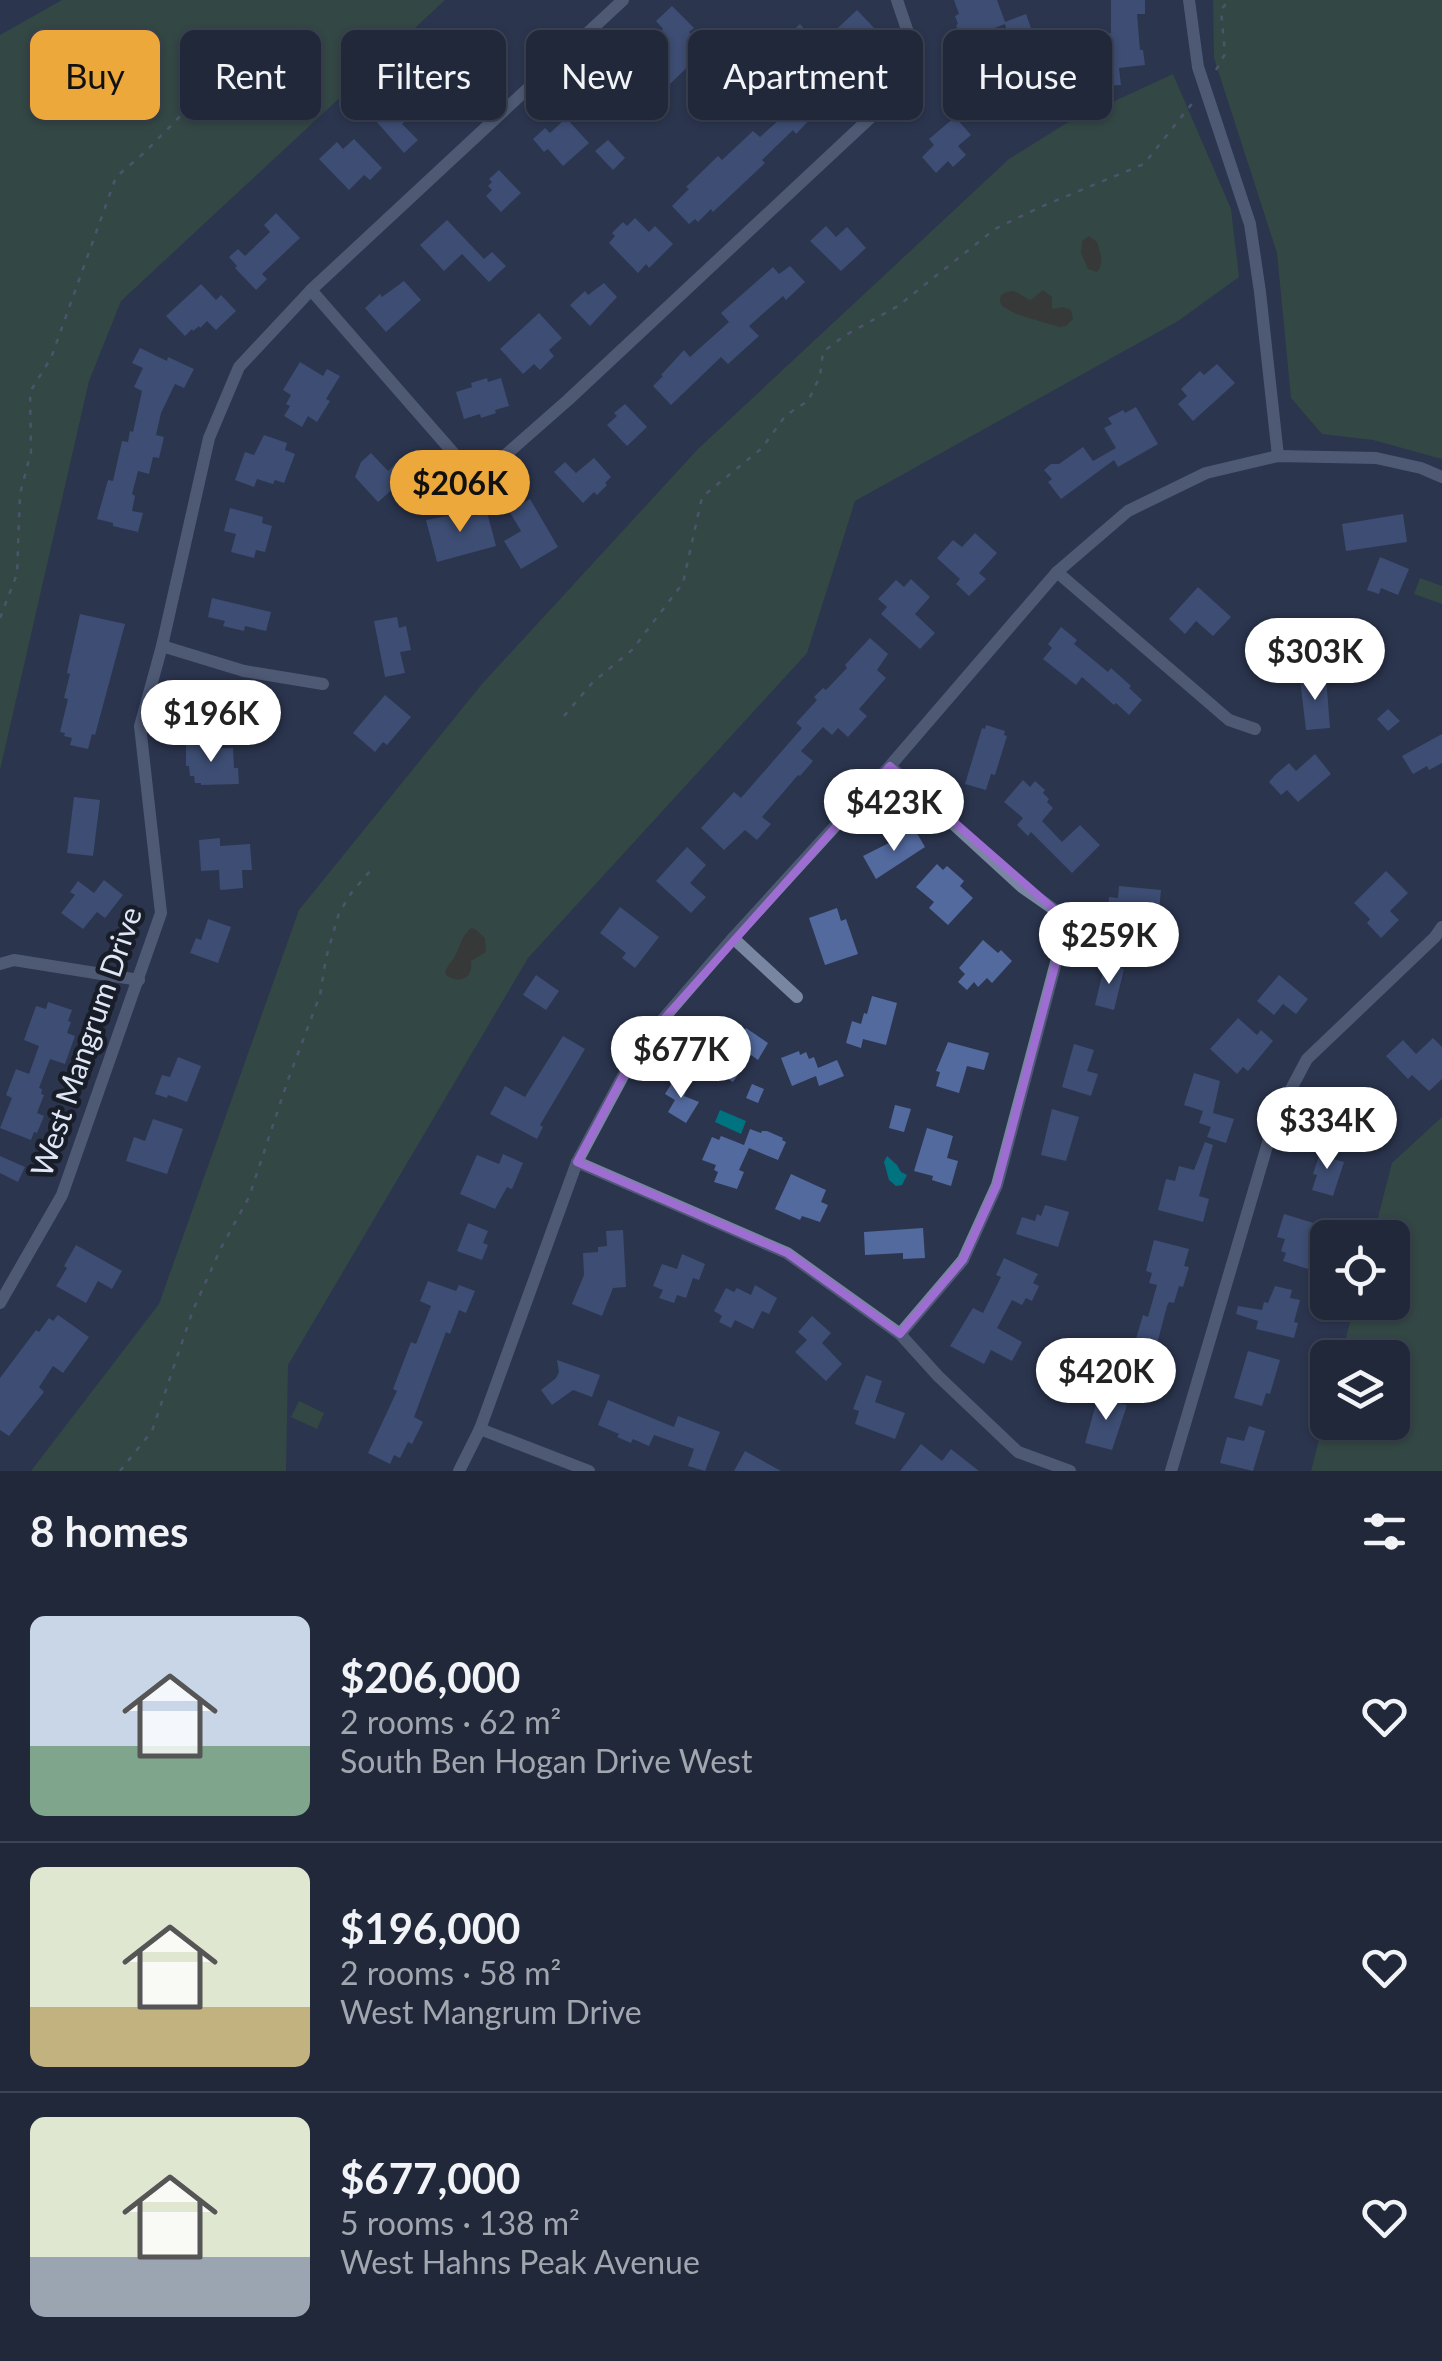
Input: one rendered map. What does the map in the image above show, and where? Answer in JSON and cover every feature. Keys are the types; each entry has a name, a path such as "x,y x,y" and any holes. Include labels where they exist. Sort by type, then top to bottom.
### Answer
{"street":[{"name":"West Mangrum Drive","path":"0,1303 62,1195 161,913 140,726 209,438 239,366 311,290 624,0"},
{"path":"311,290 456,456 484,474 885,104 918,62 896,0"},
{"path":"1188,0 1198,67 1250,224 1278,456"},
{"path":"458,1471 480,1429 576,1162 638,1048 1057,572 1128,511 1206,472 1278,456 1376,458 1442,476"},
{"path":"1057,572 1229,720 1254,728"},
{"path":"162,646 244,671 323,684"},
{"path":"890,766 1022,886 1055,910 1063,936 997,1185 963,1260 900,1334"},
{"path":"1170,1471 1275,1119 1307,1059 1442,927"},
{"path":"733,938 797,997"},
{"path":"0,964 14,960 139,980"},
{"path":"576,1162 787,1253 900,1334 1018,1452 1070,1471"},
{"path":"480,1429 589,1471"}],"path":[{"path":"564,716 592,682 632,650 683,583 702,497 762,448 786,415 808,401 820,376 824,352 844,336 898,306 994,229 1144,164 1226,54 1221,10 1229,0"},
{"path":"0,618 17,574 20,494 31,452 30,392 51,358 116,177 180,116"},
{"path":"120,1471 152,1431 193,1310 220,1248 249,1197 320,995 339,913 371,870"}],"highlighted area":[{"path":"890,766 1055,910 1063,936 997,1185 963,1260 900,1334 787,1253 577,1162 638,1048"}],"shaded area":[{"path":"62,0 445,0 413,30 341,30 341,97 321,115 321,30 180,30 180,120 316,120 121,301 89,381 0,770 0,35"},
{"path":"1213,0 1442,0 1442,459 1373,440 1322,434 1291,398 1277,253 1214,58"},
{"path":"1173,74 1231,209 1239,277 1178,321 855,501 807,653 528,958 288,1365 286,1471 31,1471 159,1304 299,910 482,684 698,449 1009,159 1074,120 1112,120 1112,102"},
{"path":"1420,578 1442,586 1442,604 1414,594"},
{"path":"720,1110 746,1121 741,1134 715,1122"},
{"path":"1442,1117 1442,1471 1311,1471 1319,1440 1410,1440 1410,1340 1345,1340 1351,1320 1410,1320 1410,1220 1377,1220 1392,1163"},
{"path":"887,1156 907,1175 902,1185 896,1186 889,1180 884,1162"},
{"path":"299,1401 324,1413 317,1429 291,1417"}],"sand":[{"path":"1089,236 1097,242 1100,254 1097,272 1088,269 1081,253 1082,241"},
{"path":"1043,290 1052,297 1052,309 1071,310 1073,319 1066,326 1016,314 1000,302 1001,295 1010,291 1031,300"},
{"path":"471,928 485,938 486,952 471,961 468,976 450,977 445,974 447,968"}],"building":[{"path":"954,0 997,0 1005,22 1026,14 1032,30 1007,30 1005,24 989,30 958,30 955,16 959,14"},
{"path":"1111,0 1145,0 1145,14 1137,14 1145,65 1119,68 1121,85 1112,86"},
{"path":"672,6 694,28 688,30 688,66 670,84 668,30 662,30 656,21"},
{"path":"857,10 876,30 836,30"},
{"path":"406,120 402,124 418,140 404,153 376,121"},
{"path":"568,120 589,143 563,166 533,139 545,128 550,133"},
{"path":"779,120 809,120 796,134 793,130 762,160 765,163 713,212 711,209 698,222 695,219 689,224 672,206 689,189 686,187 718,156 722,160 753,131 760,137"},
{"path":"951,120 958,120 971,135 958,146 966,155 953,167 948,161 936,173 922,157 934,145 929,139"},
{"path":"354,139 382,168 370,180 364,175 349,190 319,159 337,142 343,149"},
{"path":"608,140 625,158 613,170 595,151"},
{"path":"499,170 521,193 501,212 486,196 492,190 489,179"},
{"path":"276,213 300,238 262,274 267,279 256,290 229,257 238,249 245,256 270,232 264,225"},
{"path":"635,218 649,232 655,226 673,244 649,268 646,264 638,273 609,243 615,236 612,233 623,222 627,226"},
{"path":"447,220 484,259 492,252 506,266 489,282 462,254 444,271 420,245"},
{"path":"826,226 836,237 847,227 866,248 841,271 810,241"},
{"path":"790,266 805,282 749,326 759,336 728,364 721,357 671,405 653,386 661,375 684,350 690,357 729,322 721,313 773,267 779,274"},
{"path":"404,281 421,300 386,332 365,308"},
{"path":"604,283 617,297 590,326 570,305 585,291 588,295"},
{"path":"201,284 216,300 221,295 236,311 216,330 207,321 185,336 166,316"},
{"path":"539,313 562,338 549,350 554,356 540,370 534,364 523,374 500,349"},
{"path":"140,348 194,369 184,388 175,384 161,413 156,435 164,437 159,458 153,457 149,474 138,471 132,511 143,513 138,532 97,519 108,480 113,481 122,441 128,442 130,431 133,432 142,391 134,387 143,368 132,363"},
{"path":"300,362 323,376 327,369 340,376 317,422 308,416 302,427 284,416 291,395 283,390"},
{"path":"1217,364 1235,383 1193,421 1178,404 1187,396 1181,389 1200,371 1204,375"},
{"path":"487,378 488,382 501,378 509,406 481,418 480,414 464,419 456,392"},
{"path":"625,404 647,427 627,446 607,425"},
{"path":"1136,407 1158,444 1118,467 1114,460 1061,499 1044,470 1083,447 1093,461 1116,448 1104,428 1112,424 1108,418"},
{"path":"264,435 287,443 285,450 295,454 284,483 257,479 254,487 235,480 245,452 254,455"},
{"path":"371,453 388,471 400,459 416,477 399,493 394,488 378,502 355,477 361,462"},
{"path":"594,458 611,477 597,495 594,492 583,503 554,472 565,462 576,473"},
{"path":"530,499 558,547 521,569 504,541 521,531 509,511"},
{"path":"230,508 263,517 262,523 272,526 265,552 256,550 254,558 231,552 236,534 224,531"},
{"path":"474,511 475,516 487,512 496,546 437,562 426,520"},
{"path":"1403,514 1407,542 1346,551 1342,524"},
{"path":"975,533 997,553 979,573 986,579 969,596 956,584 960,579 937,558 953,540 962,547"},
{"path":"1380,557 1409,569 1398,595 1381,588 1379,594 1367,590"},
{"path":"911,579 930,597 915,614 935,633 920,649 881,614 887,607 878,599 896,580 904,587"},
{"path":"1198,587 1231,617 1213,636 1196,621 1185,634 1169,619"},
{"path":"212,598 271,612 266,631 223,626 225,621 208,617"},
{"path":"80,614 125,624 88,749 70,745 72,738 60,732"},
{"path":"397,617 399,628 406,626 411,650 400,652 405,673 385,677 374,621"},
{"path":"1061,627 1077,640 1074,644 1108,672 1111,668 1142,700 1129,715 1082,677 1076,685 1043,659"},
{"path":"870,638 888,654 877,670 886,678 859,709 867,716 848,737 838,728 832,735 823,727 801,751 813,761 762,817 771,824 757,840 745,830 724,850 701,828 734,792 741,798 802,728 796,723 817,700 814,697 847,668 845,665"},
{"path":"1326,677 1330,728 1306,730 1300,679"},
{"path":"385,695 411,717 387,745 383,742 375,752 353,733"},
{"path":"1388,709 1400,721 1388,731 1377,719"},
{"path":"986,725 1005,731 1007,736 986,790 965,784"},
{"path":"1442,734 1442,763 1413,774 1402,756"},
{"path":"205,742 206,749 233,748 239,784 195,783 186,766 186,743"},
{"path":"1315,754 1331,774 1298,802 1287,790 1281,795 1269,782 1289,763 1296,771"},
{"path":"1023,780 1030,787 1035,781 1045,790 1047,802 1053,808 1042,821 1062,842 1080,825 1100,845 1072,873 1031,832 1028,836 1017,825 1023,818 1004,802"},
{"path":"74,797 100,800 93,856 67,853"},
{"path":"915,830 925,847 876,879 863,856"},
{"path":"220,838 220,846 250,844 252,870 242,870 243,888 220,890 219,870 201,871 199,840"},
{"path":"687,847 706,865 690,883 706,897 691,913 656,881"},
{"path":"937,864 943,870 947,866 964,881 960,886 973,898 948,925 929,908 934,902 916,887"},
{"path":"1386,871 1408,893 1390,911 1399,920 1381,938 1354,903"},
{"path":"104,880 123,895 105,918 97,912 83,929 61,913 75,895 70,892 78,881 94,893"},
{"path":"1119,886 1161,890 1158,921 1107,920 1109,897 1118,898"},
{"path":"620,907 659,937 635,968 622,958 626,953 600,933"},
{"path":"837,908 841,921 846,919 858,954 825,965 809,918"},
{"path":"208,919 231,927 218,963 190,953 196,938 201,940"},
{"path":"983,940 1012,961 992,983 987,978 978,987 974,982 967,990 958,982 965,974 959,968"},
{"path":"1105,963 1124,969 1114,1010 1095,1005"},
{"path":"536,975 559,991 546,1010 523,995"},
{"path":"1279,975 1308,999 1296,1014 1283,1004 1274,1015 1257,1001"},
{"path":"872,996 897,1003 886,1045 863,1039 861,1048 846,1043 852,1021 861,1024"},
{"path":"48,1002 72,1010 67,1033 75,1036 65,1064 50,1059 39,1088 44,1095 37,1113 44,1116 31,1140 0,1128 12,1098 6,1095 16,1069 29,1074 39,1046 24,1040 36,1006 46,1009"},
{"path":"1238,1018 1257,1035 1261,1030 1273,1041 1248,1071 1243,1067 1237,1074 1210,1049"},
{"path":"746,1028 768,1043 758,1060 751,1055 733,1082 713,1070 719,1061 703,1051 717,1030 736,1042"},
{"path":"563,1036 585,1049 540,1125 543,1127 537,1139 490,1114 505,1086 525,1097"},
{"path":"1433,1038 1442,1047 1442,1079 1429,1091 1412,1075 1408,1079 1386,1056 1403,1040 1416,1054"},
{"path":"948,1042 989,1053 984,1070 967,1066 959,1093 936,1086 940,1072 936,1071"},
{"path":"1074,1044 1094,1050 1087,1071 1098,1074 1091,1096 1062,1087"},
{"path":"799,1051 800,1055 806,1052 809,1059 814,1057 818,1068 837,1060 844,1076 819,1086 816,1076 792,1086 781,1058"},
{"path":"178,1057 201,1066 187,1102 155,1094 162,1075 170,1077"},
{"path":"1194,1073 1220,1081 1213,1113 1234,1119 1226,1143 1207,1137 1211,1127 1199,1123 1203,1111 1184,1105"},
{"path":"675,1078 688,1086 684,1096 699,1102 686,1123 668,1112 675,1100 665,1094"},
{"path":"752,1084 764,1089 758,1103 746,1098"},
{"path":"895,1105 911,1109 904,1132 889,1128"},
{"path":"1052,1109 1079,1117 1066,1161 1041,1155"},
{"path":"153,1119 183,1129 167,1174 126,1161 134,1137 145,1141"},
{"path":"927,1128 953,1136 947,1158 958,1161 951,1186 914,1171"},
{"path":"750,1129 783,1138 786,1142 778,1160 749,1148 739,1170 744,1172 737,1189 714,1182 716,1165 702,1160 712,1137 719,1140 721,1136 744,1145"},
{"path":"1205,1142 1213,1145 1199,1196 1209,1199 1203,1222 1158,1210 1166,1179 1175,1181 1179,1166 1194,1170"},
{"path":"1322,1147 1336,1151 1333,1159 1344,1162 1333,1196 1312,1190"},
{"path":"503,1154 523,1163 512,1189 507,1187 495,1209 460,1194 477,1155 499,1164"},
{"path":"0,1156 25,1167 18,1182 0,1173"},
{"path":"791,1174 826,1190 821,1202 828,1205 820,1222 802,1216 800,1220 775,1209"},
{"path":"1045,1205 1069,1212 1058,1247 1016,1234 1022,1217 1035,1221"},
{"path":"1284,1214 1310,1222 1308,1269 1283,1261 1285,1239 1277,1237"},
{"path":"468,1223 488,1231 482,1260 457,1251"},
{"path":"923,1228 925,1258 903,1259 903,1253 865,1255 864,1232"},
{"path":"623,1230 626,1287 613,1288 602,1316 572,1304 584,1275 583,1253 598,1252 598,1247 607,1246 606,1231"},
{"path":"1154,1240 1189,1249 1184,1266 1189,1267 1174,1303 1167,1306 1147,1382 1125,1376 1143,1315 1148,1317 1157,1285 1149,1283 1152,1273 1146,1271"},
{"path":"76,1245 122,1271 112,1289 98,1281 86,1303 56,1286"},
{"path":"682,1254 705,1264 699,1280 693,1278 686,1298 677,1295 674,1303 659,1298 663,1290 653,1286 662,1264 677,1269"},
{"path":"1004,1258 1038,1274 1033,1283 1039,1286 1032,1301 1026,1298 1022,1305 1012,1300 997,1328 1022,1342 1012,1361 991,1350 984,1364 950,1346 973,1308 983,1313 1001,1277 996,1275"},
{"path":"428,1281 456,1291 459,1285 475,1291 466,1313 459,1310 450,1334 446,1332 414,1417 423,1422 412,1444 408,1442 400,1458 394,1455 390,1464 368,1453 397,1391 393,1389 411,1342 416,1344 431,1306 420,1301"},
{"path":"755,1285 777,1298 769,1314 762,1311 753,1329 735,1320 731,1328 719,1322 722,1316 714,1311 726,1288 751,1295"},
{"path":"1275,1286 1292,1290 1290,1298 1300,1300 1294,1338 1256,1329 1258,1321 1236,1314 1238,1306 1262,1310"},
{"path":"58,1315 89,1337 63,1373 53,1366 39,1387 44,1392 9,1436 0,1430 0,1378 36,1330 39,1332 49,1318 53,1321"},
{"path":"812,1316 831,1333 822,1343 842,1364 826,1381 795,1352 807,1340 798,1332"},
{"path":"1248,1351 1280,1360 1270,1394 1266,1393 1262,1406 1234,1398"},
{"path":"557,1360 600,1375 592,1397 573,1390 552,1405 541,1390 556,1378"},
{"path":"866,1375 882,1381 875,1402 905,1413 895,1439 855,1424 859,1411 853,1409"},
{"path":"1098,1397 1127,1405 1112,1450 1085,1443"},
{"path":"608,1400 674,1427 678,1416 720,1432 705,1471 688,1466 694,1449 654,1435 649,1446 633,1439 631,1443 598,1425"},
{"path":"1249,1426 1265,1431 1253,1471 1220,1463 1227,1437 1244,1441"},
{"path":"921,1444 942,1461 951,1449 979,1471 900,1471"},
{"path":"745,1451 781,1471 734,1471"}]}
